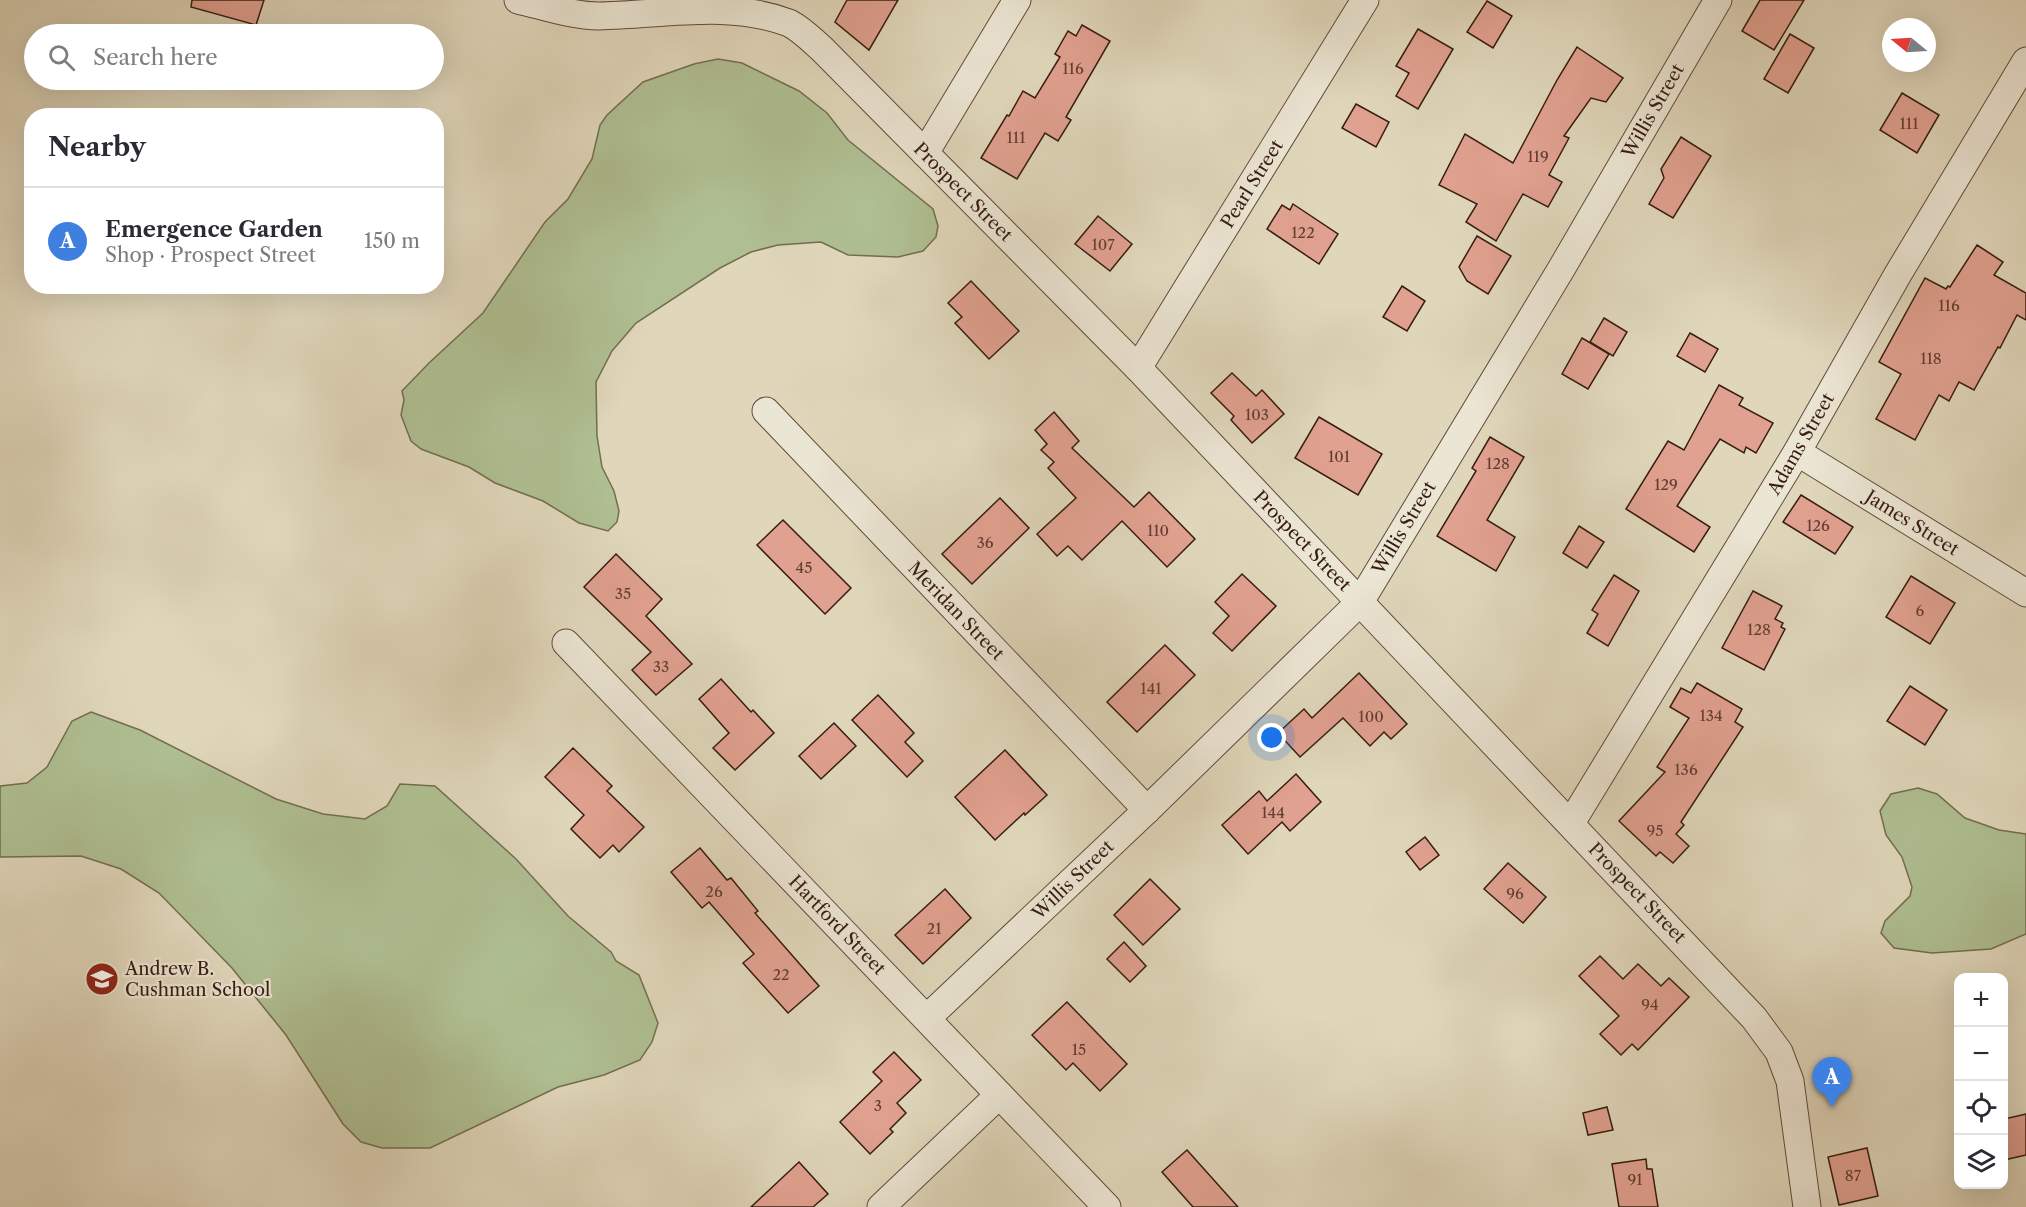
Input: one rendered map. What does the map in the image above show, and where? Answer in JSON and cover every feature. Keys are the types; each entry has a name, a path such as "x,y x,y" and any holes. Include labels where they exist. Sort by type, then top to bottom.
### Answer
{"street":[{"name":"Prospect Street","path":"518,0 598,16 666,5 740,8 791,24 822,49 1138,368 1735,996 1771,1039 1779,1052 1790,1081 1807,1207"},
{"path":"925,153 1017,0"},
{"name":"Pearl Street","path":"1138,368 1365,0"},
{"name":"Willis Street","path":"927,1018 1147,810 1360,602 1560,271 1718,0"},
{"name":"Adams Street","path":"1571,823 1797,452 1898,274 2026,61"},
{"name":"Meridan Street","path":"766,411 1147,810"},
{"name":"James Street","path":"1797,452 2026,593"},
{"name":"Hartford Street","path":"566,643 1107,1207"},
{"path":"881,1207 999,1095"}],"green space":[{"path":"718,59 742,63 799,91 827,113 848,140 933,209 938,226 936,237 923,251 898,257 848,255 821,242 778,245 751,252 720,268 636,323 612,351 596,382 597,436 602,467 614,491 619,511 617,522 608,531 579,523 543,501 495,483 469,467 421,449 411,441 401,415 404,400 402,391 483,313 545,222 568,199 592,159 600,125 607,115 643,82 694,64"},
{"path":"91,712 140,730 276,799 323,814 365,819 387,806 400,784 435,786 516,859 568,916 611,952 616,961 639,975 658,1023 652,1042 640,1060 604,1075 558,1087 430,1148 382,1148 361,1142 343,1124 286,1035 232,968 159,893 121,869 81,856 0,857 0,786 27,783 47,767 72,721"},
{"path":"1918,788 1937,794 1965,818 1999,830 2026,834 2026,934 1991,949 1932,953 1894,948 1881,933 1885,921 1910,896 1912,887 1902,857 1886,835 1880,811 1891,794"}],"building":[{"path":"192,0 264,0 256,24 191,7"},
{"path":"847,0 898,0 869,50 835,22"},
{"path":"1760,0 1804,0 1774,50 1742,31"},
{"path":"1487,1 1512,16 1493,48 1467,32"},
{"path":"1082,25 1110,41 1066,117 1071,120 1058,141 1045,133 1017,179 981,158 1023,91 1035,98 1060,57 1055,54 1068,31 1076,36"},
{"path":"1418,29 1453,49 1418,109 1396,96 1409,73 1396,66"},
{"path":"1790,34 1814,48 1788,93 1764,79"},
{"path":"1577,47 1623,78 1606,102 1591,98 1564,136 1569,138 1549,175 1562,182 1548,207 1523,194 1496,241 1466,222 1477,204 1439,185 1465,134 1513,163"},
{"path":"1902,93 1939,115 1917,153 1880,130"},
{"path":"1356,104 1389,122 1376,147 1342,128"},
{"path":"1681,137 1711,156 1673,218 1649,204 1664,178 1661,169"},
{"path":"1293,204 1338,234 1319,264 1267,229 1282,205 1290,210"},
{"path":"1098,216 1132,244 1110,271 1075,244"},
{"path":"1477,236 1511,256 1488,294 1467,281 1459,267"},
{"path":"1977,245 2003,262 1994,275 2026,293 2026,320 2017,315 1974,390 1959,382 1949,401 1939,395 1915,440 1876,419 1901,374 1879,362 1925,278 1946,289 1950,287"},
{"path":"971,281 1019,331 989,359 955,323 962,317 948,303"},
{"path":"1402,286 1425,301 1407,331 1383,317"},
{"path":"1604,318 1627,332 1613,356 1590,342"},
{"path":"1690,333 1718,349 1705,372 1677,356"},
{"path":"1582,338 1609,354 1588,389 1562,374"},
{"path":"1232,373 1256,396 1262,390 1284,414 1252,443 1231,420 1234,416 1211,393"},
{"path":"1719,385 1743,398 1739,405 1773,423 1756,453 1746,447 1744,453 1720,439 1677,506 1710,527 1694,552 1626,509 1668,441 1684,450"},
{"path":"1054,412 1079,441 1072,448 1134,507 1149,492 1195,539 1167,567 1122,521 1082,560 1068,546 1057,556 1037,534 1076,498 1048,468 1054,462 1041,450 1047,444 1035,430"},
{"path":"1319,417 1382,454 1358,495 1295,458"},
{"path":"1490,437 1524,457 1487,520 1515,537 1496,571 1437,536 1476,471 1472,468"},
{"path":"1801,495 1853,527 1835,554 1783,522"},
{"path":"1000,498 1029,528 972,584 942,554"},
{"path":"783,520 851,588 825,614 757,545"},
{"path":"1579,526 1604,542 1587,568 1563,553"},
{"path":"616,554 662,599 646,616 692,664 656,695 632,670 651,652 584,587"},
{"path":"1242,574 1276,606 1232,651 1213,633 1229,616 1215,602"},
{"path":"1614,575 1639,591 1608,646 1587,633 1598,614 1592,610"},
{"path":"1911,576 1955,603 1930,644 1886,617"},
{"path":"1753,591 1782,606 1775,619 1783,623 1781,627 1785,629 1764,670 1722,648"},
{"path":"1165,645 1195,675 1137,732 1107,702"},
{"path":"1359,673 1407,724 1391,739 1384,732 1370,746 1343,718 1300,757 1278,733 1304,709 1312,718"},
{"path":"721,679 774,733 735,770 713,748 729,733 699,699"},
{"path":"1697,683 1742,709 1735,722 1743,727 1681,822 1684,825 1676,834 1689,846 1673,863 1660,852 1656,856 1619,821 1665,772 1657,767 1689,718 1670,707 1681,688 1691,693"},
{"path":"1910,686 1947,710 1925,745 1887,721"},
{"path":"878,695 914,733 905,742 923,761 907,777 852,720"},
{"path":"834,723 856,746 821,779 799,756"},
{"path":"573,748 612,786 607,791 644,827 619,852 613,845 600,858 571,829 584,815 545,777"},
{"path":"1005,750 1047,795 995,840 955,797"},
{"path":"1296,774 1321,802 1290,831 1282,822 1248,854 1222,825 1259,791 1267,801"},
{"path":"1425,837 1439,855 1420,870 1406,852"},
{"path":"700,848 727,880 731,878 758,911 755,913 819,986 788,1013 743,963 754,954 709,902 702,908 671,872"},
{"path":"1508,863 1546,897 1523,923 1484,889"},
{"path":"1150,879 1180,909 1143,945 1114,915"},
{"path":"945,889 971,918 923,964 895,935"},
{"path":"1124,942 1146,966 1130,982 1107,959"},
{"path":"1600,956 1623,979 1638,964 1661,986 1669,978 1689,997 1638,1050 1632,1044 1621,1055 1600,1034 1619,1016 1579,976"},
{"path":"1067,1002 1127,1064 1100,1091 1073,1063 1066,1070 1032,1035"},
{"path":"894,1052 921,1080 897,1103 906,1113 890,1129 893,1132 870,1154 840,1122 882,1081 873,1072"},
{"path":"1607,1107 1613,1130 1588,1135 1583,1113"},
{"path":"2026,1114 2026,1155 2008,1159 2008,1118"},
{"path":"1867,1148 1878,1196 1839,1205 1828,1157"},
{"path":"1187,1150 1238,1207 1193,1207 1162,1172"},
{"path":"1646,1159 1647,1169 1652,1169 1658,1207 1619,1207 1612,1164"},
{"path":"799,1162 828,1194 813,1207 751,1207"}],"place":[{"name":"Andrew B. Cushman School","path":"102,979"},
{"name":"Emergence Garden","path":"1832,1107"}]}
